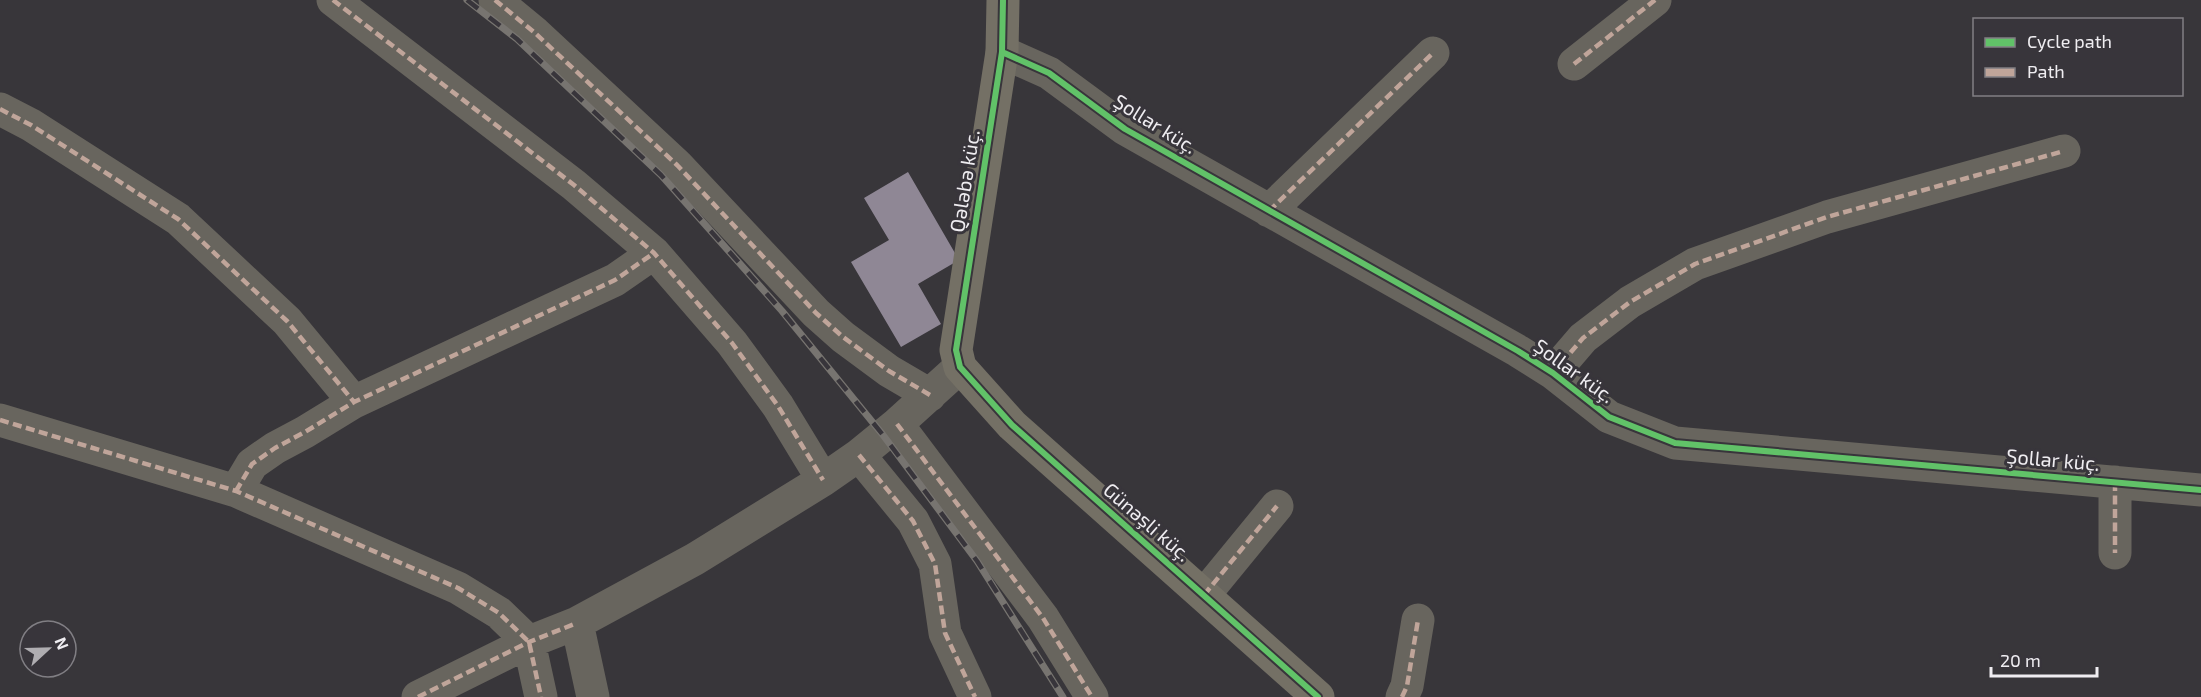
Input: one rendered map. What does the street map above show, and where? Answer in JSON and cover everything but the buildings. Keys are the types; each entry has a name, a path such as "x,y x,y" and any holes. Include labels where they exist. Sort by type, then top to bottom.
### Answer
{"street":[{"path":"333,0 574,185 654,253 732,343 778,406 823,480"},
{"path":"495,0 535,33 677,165 816,313 843,338 889,371 930,395"},
{"name":"Qələbə küç.","path":"960,367 956,350 1002,52 1003,0"},
{"path":"1574,64 1655,0"},
{"name":"Şollar küç.","path":"1002,52 1049,73 1125,129 1518,351 1553,373 1609,417 1675,443 2201,490"},
{"path":"1269,211 1433,53"},
{"path":"0,109 31,125 178,219 287,321 354,402"},
{"path":"1553,373 1583,338 1630,302 1695,264 1827,217 2064,151"},
{"path":"236,491 252,464 354,402 615,280 654,253"},
{"path":"418,697 529,642 577,623 695,559 823,480 859,455 960,367"},
{"name":"Günəşli küç.","path":"960,367 1012,426 1318,697"},
{"path":"0,420 236,491 458,588 499,613 529,642 541,697"},
{"path":"897,424 1043,618 1092,697"},
{"path":"859,455 914,521 935,564 945,633 975,697"},
{"path":"2115,482 2115,553"},
{"path":"1204,595 1277,506"},
{"path":"1402,697 1407,686 1418,620"},
{"path":"577,623 593,697"}],"railway":[{"path":"467,0 517,39 661,175 782,311 883,435 977,561 1063,697"}],"marked path":[{"path":"333,0 574,185 654,253 732,343 778,406 823,480"},
{"path":"495,0 535,33 677,165 816,313 843,337 889,371 930,395"},
{"path":"1574,64 1655,0"},
{"path":"1269,211 1433,53"},
{"path":"0,109 31,125 178,219 287,321 354,402"},
{"path":"1553,373 1583,338 1630,302 1695,264 1827,217 2064,151"},
{"path":"236,491 252,464 354,402 615,280 654,253"},
{"path":"0,420 236,491 458,588 499,613 529,642 541,697"},
{"path":"897,424 1043,618 1092,697"},
{"path":"859,455 913,521 935,564 945,633 975,697"},
{"path":"2115,482 2115,553"},
{"path":"1204,595 1277,506"},
{"path":"1402,697 1407,686 1418,620"},
{"path":"418,697 529,642 577,623"}],"cycle path":[{"path":"1003,0 1002,52 956,350 960,367 1012,425 1318,697"},
{"path":"1002,52 1049,73 1125,129 1518,351 1553,373 1609,417 1675,443 2201,490"}]}
